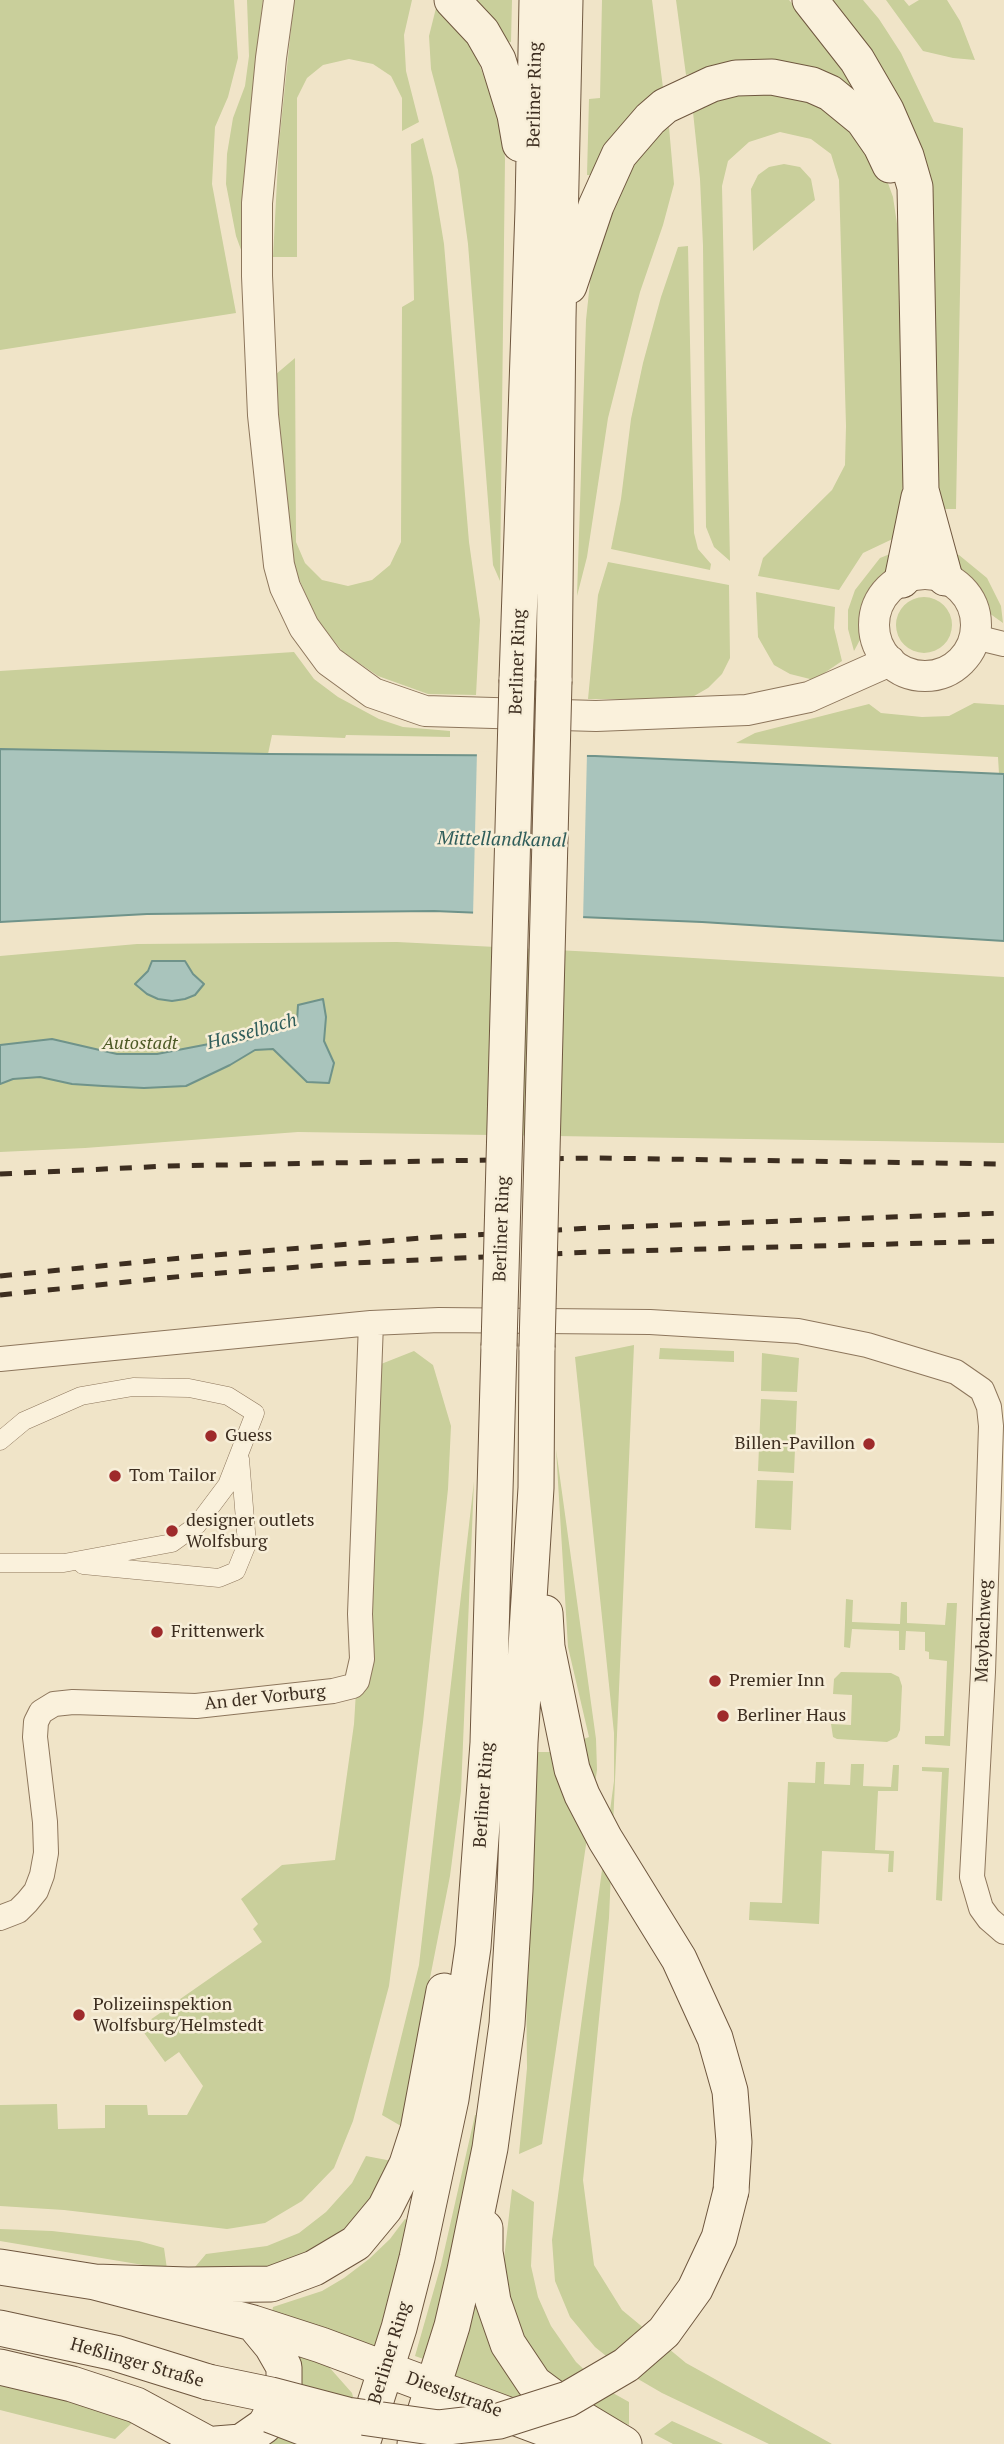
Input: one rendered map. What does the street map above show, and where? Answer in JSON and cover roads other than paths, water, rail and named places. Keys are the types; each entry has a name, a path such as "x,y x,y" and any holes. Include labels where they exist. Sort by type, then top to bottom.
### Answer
{"main road":[{"path":"452,0 482,32 498,60 515,115 533,209"},
{"name":"Berliner Ring","path":"401,2381 417,2258 451,2099 473,1947 488,1744 537,0"},
{"name":"Berliner Ring","path":"362,2444 401,2381 454,2315 483,2182 507,2024 536,1488 537,1347 554,681 565,0"},
{"path":"810,0 858,60 886,110 906,156 915,187 920,490 902,580"},
{"path":"558,318 596,206 619,155 649,119 677,99 736,78 772,77 812,85 830,93 863,120 881,146 901,189 916,259"},
{"path":"920,490 945,578"},
{"path":"208,2382 347,2415 439,2428 499,2421 568,2399 626,2365 664,2332 695,2289 719,2238 732,2191 734,2142 730,2091 715,2038 679,1959 605,1839 572,1769 547,1647 536,1488"},
{"path":"95,2283 188,2286 271,2284 314,2268 356,2243 385,2208 407,2164 418,2130 462,1893 483,1824"},
{"path":"483,2182 485,2252 493,2301 508,2344 534,2383 583,2420 624,2444"},
{"path":"0,2267 95,2283 253,2323 272,2346 284,2367 284,2385 278,2405 264,2426 242,2442 216,2444"},
{"name":"Dieselstraße","path":"253,2323 321,2346 401,2381 586,2444"},
{"name":"Heßlinger Straße","path":"0,2328 115,2353 208,2382 261,2412 346,2444"},
{"path":"0,2367 72,2384 136,2405 208,2444"},
{"path":"401,2381 408,2444"}],"street":[{"path":"279,0 264,119 257,204 263,415 282,576 304,627 329,661 373,693 425,711 596,716 747,710 809,697 890,661"},
{"path":"920,574 945,578 960,588 975,612 975,637 970,650 962,660 942,673 923,676 906,672 890,661 880,649 876,637 875,616 886,593 902,580 920,574"},
{"path":"975,637 1004,644"},
{"name":"Maybachweg","path":"371,1323 439,1320 650,1322 798,1331 867,1345 957,1372 982,1390 989,1407 991,1459 972,1877 981,1908 997,1925"},
{"path":"0,1359 371,1323"},
{"name":"An der Vorburg","path":"0,1918 18,1910 27,1902 36,1891 42,1875 46,1853 45,1822 35,1737 36,1722 41,1712 54,1704 73,1702 196,1706 333,1691 353,1686 358,1681 362,1659 360,1614 371,1323"},
{"path":"0,1441 23,1421 81,1396 133,1387 189,1388 228,1396 255,1413 227,1485 203,1531 172,1543 64,1563"},
{"path":"0,1563 64,1563 219,1578 236,1571 247,1544 240,1452"}],"water":[{"name":"Mittellandkanal","path":"0,749 595,756 1004,774 1004,941 702,922 434,911 147,914 0,922"},
{"path":"152,961 185,961 193,974 204,984 195,995 185,999 158,999 135,984 148,971"},
{"path":"323,999 326,1017 324,1041 334,1063 329,1083 307,1082 273,1049 255,1050 186,1086 103,1086 72,1084 40,1077 13,1079 0,1084 0,1045 52,1039 117,1054 157,1054 249,1040 272,1033 297,1021 298,1005"}],"railway":[{"path":"0,1174 168,1166 595,1158 1004,1164"},
{"path":"0,1276 422,1238 592,1228 1004,1213"},
{"path":"0,1295 195,1275 352,1263 593,1252 1004,1241"}],"place":[{"name":"Guess","path":"211,1436"},
{"name":"Billen-Pavillon","path":"869,1444"},
{"name":"Tom Tailor","path":"115,1476"},
{"name":"designer outlets Wolfsburg","path":"172,1531"},
{"name":"Frittenwerk","path":"157,1632"},
{"name":"Premier Inn","path":"715,1681"},
{"name":"Berliner Haus","path":"723,1716"},
{"name":"Polizeiinspektion Wolfsburg/Helmstedt","path":"79,2015"}],"water label":[{"name":"Hasselbach","path":"252,1032"}],"park label":[{"name":"Autostadt","path":"140,1044"}]}
